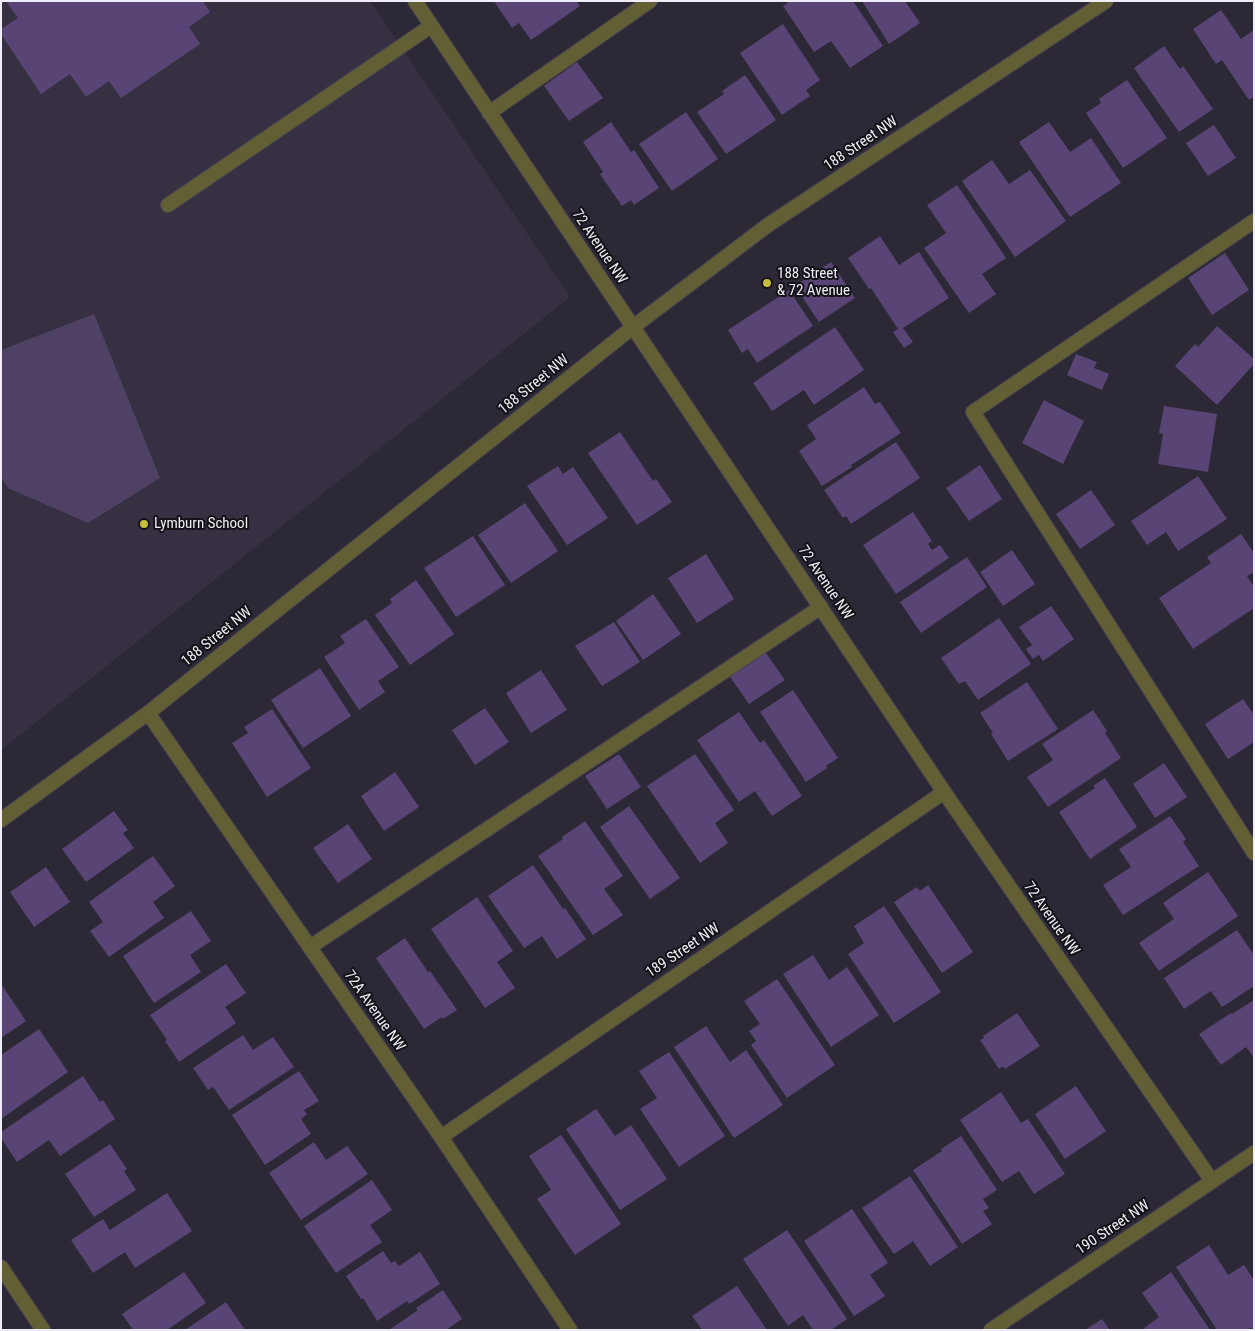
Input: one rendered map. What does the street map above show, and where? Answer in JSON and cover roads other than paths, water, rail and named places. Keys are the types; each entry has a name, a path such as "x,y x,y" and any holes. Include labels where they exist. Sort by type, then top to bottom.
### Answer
{"street":[{"name":"72 Avenue NW","path":"415,1 944,792 1212,1181"},
{"path":"489,112 650,1"},
{"name":"188 Street NW","path":"1,820 148,713 632,326 768,225 1106,1"},
{"path":"168,205 431,26"},
{"path":"1254,221 973,412 1254,853"},
{"path":"310,947 821,606"},
{"name":"72A Avenue NW","path":"148,713 441,1137 570,1330"},
{"name":"189 Street NW","path":"441,1137 944,792"},
{"name":"190 Street NW","path":"991,1330 1254,1153"},
{"path":"1,1267 43,1330"}],"place":[{"name":"188 Street & 72 Avenue","path":"767,283"},
{"name":"Lymburn School","path":"144,524"}]}
